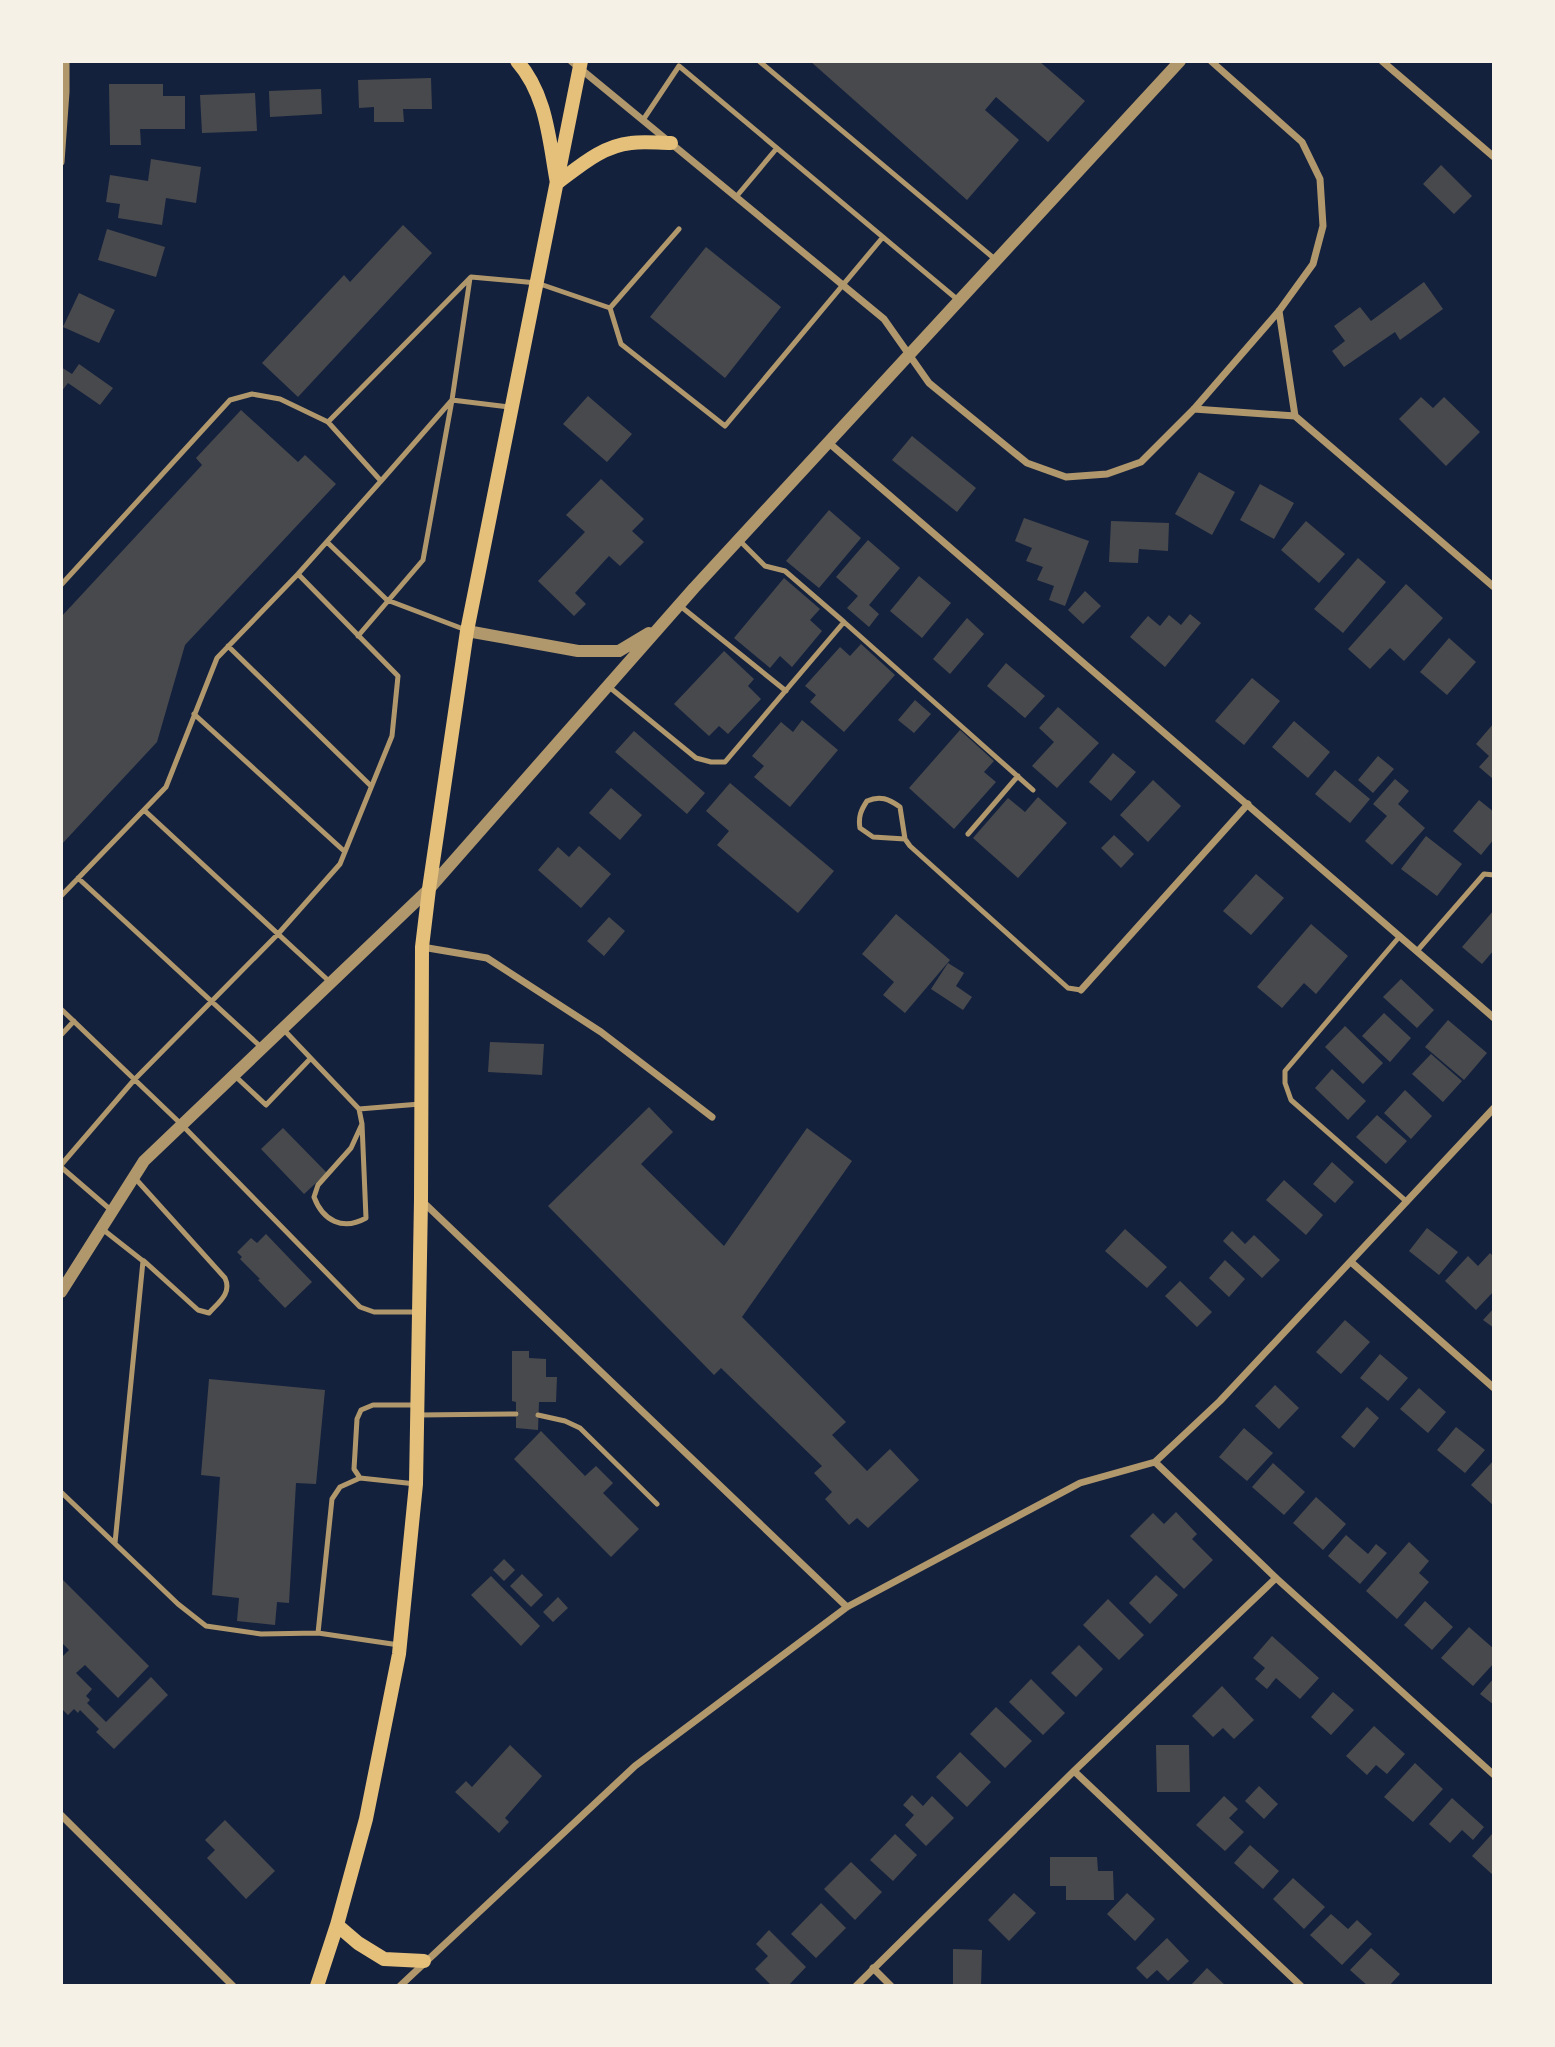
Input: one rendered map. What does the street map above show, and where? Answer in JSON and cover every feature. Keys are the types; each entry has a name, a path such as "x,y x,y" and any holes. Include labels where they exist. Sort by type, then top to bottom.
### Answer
{"main road":[{"path":"517,61 530,75 541,97 557,183"},
{"path":"317,1986 366,1819 399,1645 416,1485 419,1410 422,947 429,889 467,631 557,183 578,63"},
{"path":"557,183 608,149 631,143 671,142"},
{"path":"337,1925 358,1943 384,1959 424,1961"}],"street":[{"path":"61,162 66,61"},
{"path":"61,1292 144,1161 429,889 679,605 1180,61"},
{"path":"578,63 884,319 929,383 1027,463 1066,477 1107,474 1141,462 1194,409 1279,312 1313,264 1323,226 1320,179 1302,142 1211,61"},
{"path":"1382,61 1494,157"},
{"path":"1279,312 1295,416"},
{"path":"1194,409 1295,416 1494,587"},
{"path":"829,443 1494,1018"},
{"path":"467,631 578,652 619,650 661,625"},
{"path":"1081,990 1248,804"},
{"path":"422,947 486,958 601,1032 712,1117"},
{"path":"400,1986 635,1766 847,1607 1080,1483 1155,1462 1220,1401 1494,1108"},
{"path":"421,1200 847,1607"},
{"path":"1351,1262 1494,1388"},
{"path":"1155,1462 1276,1578 1494,1774"},
{"path":"856,1986 1074,1771 1276,1578"},
{"path":"1074,1771 1301,1986"},
{"path":"61,1815 233,1986"},
{"path":"873,1968 891,1986"}],"lane":[{"path":"758,61 996,260"},
{"path":"643,120 678,63 958,300"},
{"path":"736,197 777,148"},
{"path":"610,308 679,229"},
{"path":"610,308 621,344 725,426 883,237"},
{"path":"471,277 537,283 610,308"},
{"path":"358,636 423,560 471,277"},
{"path":"328,422 471,277"},
{"path":"61,585 230,400 252,394 280,398 328,422 381,481"},
{"path":"452,400 512,407"},
{"path":"61,896 166,788 216,658 298,574 452,400"},
{"path":"739,540 765,566 785,571 1033,790"},
{"path":"327,542 387,600 467,631"},
{"path":"112,1211 61,1166 134,1080 278,934 340,863 391,736 398,676 298,574"},
{"path":"679,605 786,691"},
{"path":"608,686 696,758 725,762 844,622"},
{"path":"228,646 371,786"},
{"path":"194,714 344,851"},
{"path":"968,834 1018,776"},
{"path":"905,839 873,837 860,828 858,820 867,801 881,797 900,807 905,839 910,846 1068,989 1081,990"},
{"path":"144,810 331,983"},
{"path":"1416,951 1484,874 1494,875"},
{"path":"78,878 262,1048"},
{"path":"1400,936 1285,1071 1285,1083 1291,1100 1407,1202"},
{"path":"61,1009 182,1125 360,1307 374,1312 420,1312"},
{"path":"61,1035 74,1021"},
{"path":"283,1029 359,1109 362,1124 366,1218 355,1225 336,1223 318,1207 314,1197 318,1185 351,1148 362,1124"},
{"path":"234,1075 266,1105 310,1059"},
{"path":"359,1109 421,1104"},
{"path":"101,1228 144,1261 198,1310 209,1313 227,1293 225,1278 134,1177"},
{"path":"115,1543 144,1261"},
{"path":"360,1478 354,1469 357,1419 361,1410 373,1405 419,1410 516,1414"},
{"path":"538,1415 565,1421 580,1428 657,1504"},
{"path":"318,1633 332,1499 340,1487 360,1478 416,1485"},
{"path":"61,1492 178,1604 206,1626 261,1634 318,1633 399,1645"}],"building":[{"path":"810,61 1039,61 1085,101 1048,142 996,97 985,110 1019,140 967,200"},
{"path":"431,78 432,109 403,109 404,122 374,122 374,107 359,108 358,80"},
{"path":"109,84 163,84 163,96 185,96 185,129 140,129 141,145 110,145"},
{"path":"321,89 322,114 270,117 269,91"},
{"path":"255,93 257,131 202,133 200,95"},
{"path":"151,159 201,167 196,203 166,198 162,225 118,218 120,204 106,202 110,175 148,181"},
{"path":"1441,165 1472,196 1454,214 1423,184"},
{"path":"403,225 432,253 298,397 262,363 344,275 350,282"},
{"path":"107,229 165,247 156,277 98,260"},
{"path":"706,247 781,307 725,378 650,317"},
{"path":"1424,282 1443,309 1400,340 1395,332 1344,367 1332,351 1345,341 1334,326 1360,307 1371,321"},
{"path":"79,293 115,310 99,343 63,327"},
{"path":"79,364 113,388 100,405 68,383 61,392 61,367 72,374"},
{"path":"588,396 632,434 607,462 563,424"},
{"path":"1421,397 1433,408 1444,397 1480,432 1446,466 1399,419"},
{"path":"241,410 298,462 305,455 336,484 185,645 157,742 61,845 61,617 202,465 196,458"},
{"path":"912,436 976,488 957,512 892,460"},
{"path":"1199,472 1235,492 1212,535 1175,514"},
{"path":"601,479 644,519 632,531 644,542 620,566 609,556 575,593 586,604 574,616 538,581 585,532 566,515"},
{"path":"1260,484 1294,503 1274,539 1240,520"},
{"path":"829,510 861,538 819,588 786,561"},
{"path":"1024,518 1089,541 1065,606 1049,600 1054,586 1037,580 1043,567 1026,561 1032,548 1015,541"},
{"path":"1111,521 1169,523 1168,551 1139,549 1138,563 1109,562"},
{"path":"1306,521 1345,554 1319,583 1281,550"},
{"path":"868,540 900,568 869,605 879,614 869,627 847,608 858,596 836,577"},
{"path":"1358,558 1386,582 1343,633 1314,609"},
{"path":"919,576 951,603 922,638 890,611"},
{"path":"784,578 820,609 810,620 822,631 792,667 780,656 770,668 734,638"},
{"path":"1406,584 1443,618 1404,661 1390,648 1370,669 1348,649"},
{"path":"1085,591 1101,606 1083,624 1068,610"},
{"path":"1190,614 1201,623 1165,667 1130,637 1148,616 1160,626 1169,615 1181,625"},
{"path":"967,618 984,634 950,674 933,659"},
{"path":"1449,638 1476,662 1447,695 1420,672"},
{"path":"861,644 895,675 844,732 810,702 816,695 805,686 840,647 850,656"},
{"path":"724,651 754,679 748,686 761,699 728,734 719,726 709,736 674,704"},
{"path":"1006,663 1045,696 1025,718 987,686"},
{"path":"1252,678 1280,701 1244,745 1215,721"},
{"path":"915,700 931,714 914,733 898,720"},
{"path":"1058,707 1099,743 1057,788 1032,766 1054,742 1039,728"},
{"path":"802,720 838,750 790,807 754,777 764,766 752,756 781,722 793,732"},
{"path":"1294,721 1330,752 1308,778 1272,747"},
{"path":"1494,723 1493,779 1479,767 1489,756 1476,744"},
{"path":"960,730 994,761 984,772 996,782 954,829 909,788"},
{"path":"634,731 705,793 687,814 615,752"},
{"path":"1113,753 1136,772 1111,801 1089,782"},
{"path":"1378,756 1394,769 1373,793 1358,780"},
{"path":"1335,770 1370,799 1350,823 1315,794"},
{"path":"1395,779 1409,791 1398,804 1425,828 1392,865 1365,841 1387,816 1373,804"},
{"path":"1153,780 1181,806 1148,842 1120,815"},
{"path":"730,783 834,871 798,913 717,845 729,831 706,811"},
{"path":"611,788 642,815 620,840 589,813"},
{"path":"1038,797 1067,823 1018,878 973,838 1008,798 1025,812"},
{"path":"1479,800 1494,812 1494,839 1481,855 1453,831"},
{"path":"1114,835 1134,854 1121,868 1101,848"},
{"path":"1426,836 1462,864 1437,896 1401,869"},
{"path":"579,846 611,874 581,908 538,870 558,847 569,857"},
{"path":"1256,874 1284,898 1251,935 1223,911"},
{"path":"1494,910 1494,950 1482,964 1462,947"},
{"path":"896,914 950,960 905,1013 883,995 894,982 862,954"},
{"path":"609,917 625,931 604,956 587,941"},
{"path":"1311,924 1348,956 1316,994 1304,983 1282,1008 1257,987"},
{"path":"948,963 964,973 956,986 972,997 963,1010 931,989"},
{"path":"1401,979 1434,1010 1417,1028 1383,997"},
{"path":"1384,1013 1411,1038 1390,1062 1362,1036"},
{"path":"1448,1020 1487,1053 1464,1080 1425,1047"},
{"path":"1345,1026 1383,1063 1363,1084 1325,1047"},
{"path":"490,1042 544,1044 542,1075 488,1072"},
{"path":"1431,1054 1462,1081 1443,1102 1412,1074"},
{"path":"1332,1069 1366,1101 1348,1120 1315,1088"},
{"path":"1405,1090 1432,1116 1411,1139 1384,1113"},
{"path":"649,1107 673,1132 641,1164 724,1246 807,1128 852,1161 742,1317 846,1422 832,1435 867,1471 890,1449 919,1480 868,1528 857,1518 849,1525 825,1499 832,1492 814,1473 822,1466 721,1368 714,1375 548,1206"},
{"path":"1377,1115 1407,1141 1386,1164 1356,1137"},
{"path":"283,1128 327,1173 304,1194 261,1149"},
{"path":"1332,1162 1354,1182 1335,1203 1313,1184"},
{"path":"1284,1180 1323,1215 1306,1235 1266,1200"},
{"path":"1427,1228 1458,1252 1439,1275 1409,1251"},
{"path":"1125,1229 1167,1267 1147,1288 1105,1251"},
{"path":"1232,1231 1245,1244 1254,1235 1280,1260 1262,1278 1223,1241"},
{"path":"266,1234 312,1282 285,1308 240,1259 242,1257 237,1252 251,1238 257,1243"},
{"path":"1490,1253 1494,1257 1494,1291 1476,1310 1445,1281 1468,1256 1478,1266"},
{"path":"1225,1260 1245,1279 1229,1297 1209,1278"},
{"path":"1180,1281 1212,1312 1197,1327 1165,1296"},
{"path":"1494,1308 1494,1328 1483,1320"},
{"path":"1345,1320 1370,1342 1341,1374 1316,1352"},
{"path":"512,1351 529,1351 529,1358 546,1359 546,1377 557,1377 556,1402 539,1402 538,1430 516,1428 516,1402 512,1401"},
{"path":"1380,1354 1408,1378 1388,1401 1360,1378"},
{"path":"209,1379 325,1390 316,1484 296,1483 289,1603 277,1602 275,1625 237,1621 239,1598 212,1595 220,1477 201,1475"},
{"path":"1275,1385 1299,1408 1279,1429 1255,1406"},
{"path":"1419,1388 1446,1412 1428,1433 1400,1409"},
{"path":"1367,1407 1379,1418 1354,1448 1341,1437"},
{"path":"1456,1427 1485,1450 1465,1473 1437,1450"},
{"path":"1244,1428 1273,1453 1247,1481 1219,1457"},
{"path":"541,1431 585,1476 596,1466 613,1483 603,1493 639,1529 611,1557 514,1459"},
{"path":"1494,1460 1494,1506 1471,1485"},
{"path":"1273,1463 1305,1492 1284,1515 1252,1487"},
{"path":"1316,1497 1346,1524 1323,1550 1293,1523"},
{"path":"1176,1512 1197,1534 1192,1539 1213,1560 1184,1589 1130,1536 1153,1513 1164,1524"},
{"path":"1346,1535 1368,1554 1376,1544 1387,1553 1360,1584 1328,1556"},
{"path":"1409,1542 1429,1561 1419,1573 1429,1582 1397,1619 1366,1591"},
{"path":"504,1559 515,1570 504,1581 493,1570"},
{"path":"522,1574 543,1595 531,1607 510,1586"},
{"path":"1156,1575 1178,1595 1150,1624 1129,1603"},
{"path":"491,1576 540,1626 521,1646 471,1595"},
{"path":"61,1578 149,1666 118,1698 85,1665 76,1673 92,1689 86,1696 90,1700 87,1703 106,1722 151,1677 168,1695 114,1749 96,1732 99,1729 80,1710 78,1713 74,1709 68,1715 61,1708 61,1658 69,1650 61,1642"},
{"path":"558,1597 568,1608 553,1622 543,1612"},
{"path":"1108,1599 1144,1635 1119,1660 1083,1625"},
{"path":"1425,1601 1453,1627 1432,1650 1404,1625"},
{"path":"1469,1627 1494,1649 1494,1663 1473,1686 1441,1658"},
{"path":"1272,1636 1319,1678 1300,1699 1276,1678 1267,1689 1255,1679 1265,1668 1253,1658"},
{"path":"1079,1645 1103,1669 1076,1697 1051,1673"},
{"path":"1494,1678 1494,1705 1480,1694"},
{"path":"1031,1679 1065,1713 1043,1735 1009,1702"},
{"path":"1222,1686 1254,1720 1234,1739 1223,1728 1213,1737 1192,1716"},
{"path":"1333,1692 1354,1710 1331,1735 1311,1717"},
{"path":"996,1707 1032,1741 1005,1768 970,1734"},
{"path":"1374,1726 1405,1754 1387,1774 1376,1765 1367,1775 1346,1756"},
{"path":"510,1745 542,1776 505,1818 509,1822 499,1833 455,1792 466,1781 472,1787"},
{"path":"1156,1745 1189,1745 1190,1792 1157,1792"},
{"path":"960,1752 991,1782 967,1807 936,1777"},
{"path":"1415,1763 1443,1789 1413,1822 1384,1797"},
{"path":"1259,1786 1278,1804 1264,1819 1245,1801"},
{"path":"912,1795 923,1806 932,1796 954,1818 926,1846 905,1825 914,1815 903,1805"},
{"path":"1224,1796 1238,1809 1229,1818 1244,1832 1225,1851 1196,1825"},
{"path":"1452,1798 1484,1827 1473,1840 1462,1830 1450,1843 1429,1824"},
{"path":"225,1820 275,1871 246,1899 207,1858 215,1850 205,1840"},
{"path":"895,1834 917,1855 893,1881 870,1860"},
{"path":"1492,1834 1494,1835 1494,1876 1472,1856"},
{"path":"1250,1845 1279,1871 1263,1889 1234,1863"},
{"path":"1050,1857 1097,1857 1098,1871 1113,1871 1114,1900 1066,1900 1066,1886 1050,1886"},
{"path":"851,1862 882,1892 855,1920 824,1889"},
{"path":"1293,1878 1325,1907 1304,1929 1273,1899"},
{"path":"1014,1893 1036,1913 1009,1941 988,1920"},
{"path":"1127,1893 1155,1919 1135,1941 1107,1914"},
{"path":"821,1903 846,1928 816,1958 791,1934"},
{"path":"1331,1914 1348,1929 1357,1920 1372,1934 1342,1965 1310,1935"},
{"path":"769,1930 806,1967 788,1986 772,1986 755,1969 768,1956 756,1944"},
{"path":"1167,1938 1189,1961 1168,1981 1157,1970 1147,1979 1136,1968"},
{"path":"1371,1948 1400,1974 1389,1986 1368,1986 1350,1970"},
{"path":"953,1949 982,1950 981,1986 953,1986"},
{"path":"1207,1968 1226,1986 1190,1986"}]}
